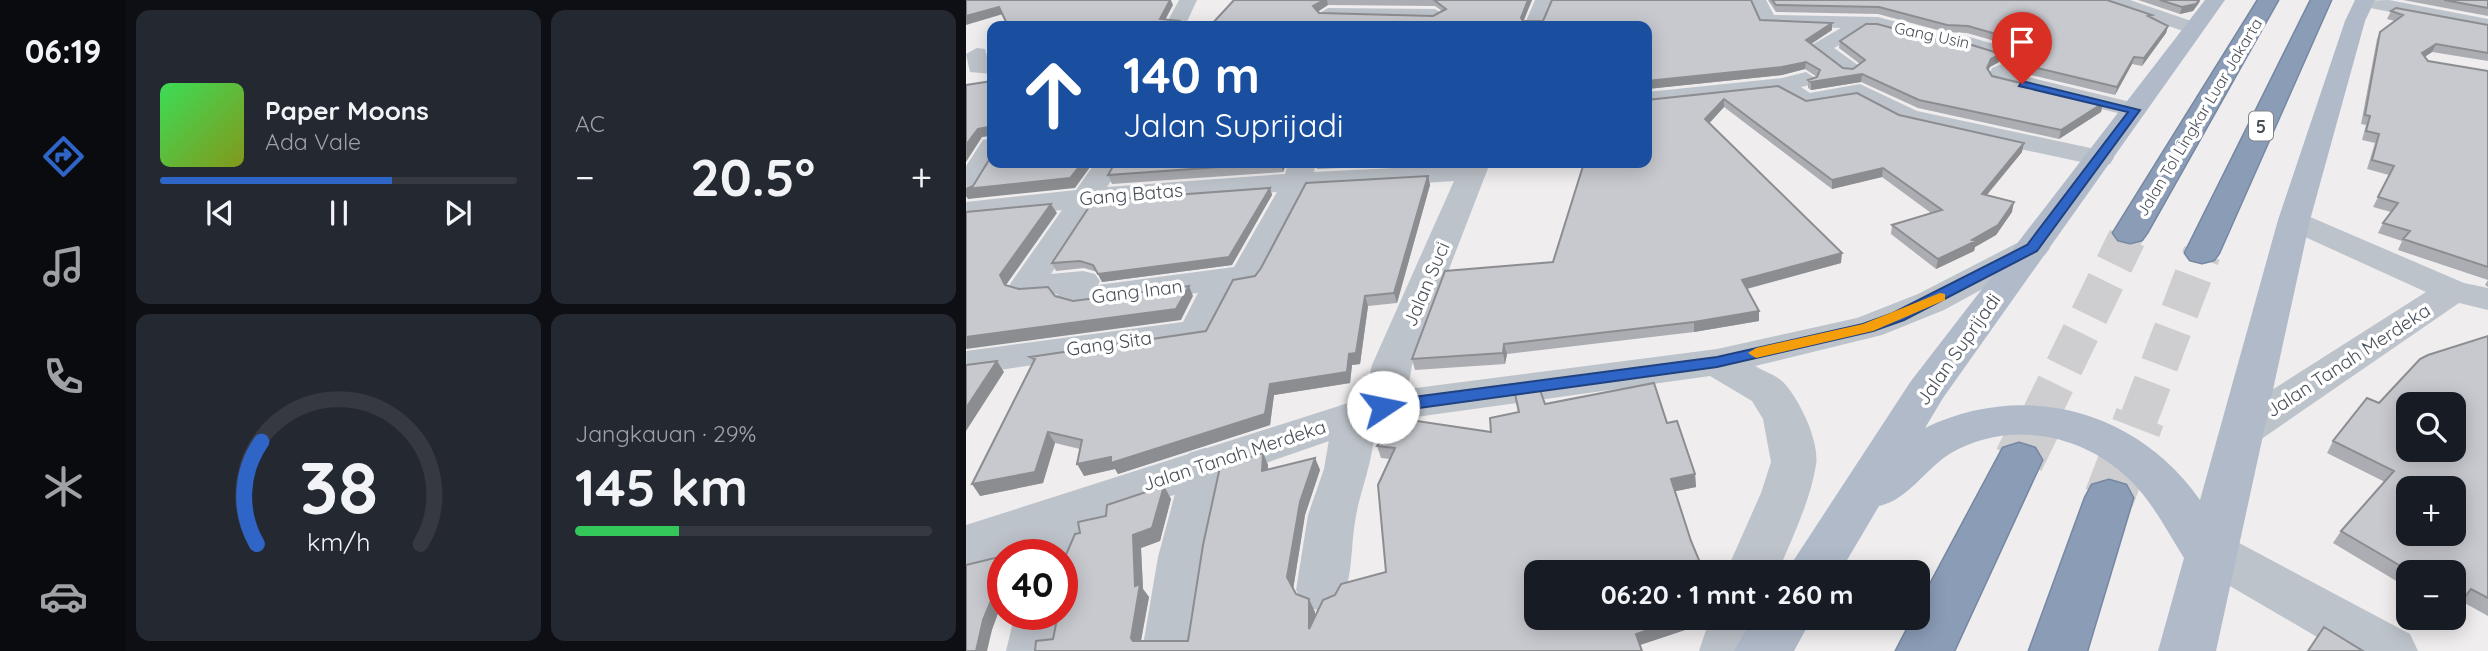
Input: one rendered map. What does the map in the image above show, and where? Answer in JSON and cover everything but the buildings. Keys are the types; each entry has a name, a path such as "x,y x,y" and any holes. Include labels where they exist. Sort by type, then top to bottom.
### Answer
{"highway":[{"name":"Jalan Tol Lingkar Luar Jakarta","path":"2130,233 2268,0"},
{"name":"5","path":"2202,253 2321,0"},
{"path":"1925,651 2019,460"},
{"path":"2057,651 2109,498"}],"main road":[{"path":"2188,651 2294,220 2355,21 2365,0"},
{"name":"Jalan Suprijadi","path":"1820,560 1926,391 2100,159 2203,14"},
{"path":"1847,517 1916,455 1959,431 1999,419 2034,421 2069,427 2103,440 2135,458 2159,481 2210,553"},
{"path":"1763,651 1776,630"}],"street":[{"path":"1178,21 1188,0"},
{"path":"1536,21 1545,0"},
{"name":"Gang Usin","path":"1757,0 1767,21 1868,23 1945,41 1959,40 2027,61 2000,73 1999,77 2134,110"},
{"path":"2112,0 2203,14"},
{"path":"2149,0 2203,14"},
{"path":"2365,0 2488,24"},
{"path":"1328,13 1435,15"},
{"path":"1652,98 1782,85 1851,68 1819,47 1868,23 1921,15"},
{"path":"1782,85 1805,100 1860,91 1920,120 2100,159"},
{"path":"966,140 987,138"},
{"path":"968,182 987,154"},
{"path":"1087,197 1105,168"},
{"name":"Gang Batas","path":"966,211 1299,172 1439,168"},
{"name":"Jalan Suci","path":"1368,412 1392,365 1474,168"},
{"path":"1221,280 1249,274 1299,172"},
{"name":"Gang Inan","path":"1087,197 1025,287 1083,281 1074,297 1077,298 1221,280"},
{"name":"Jalan Tanah Merdeka","path":"2294,220 2470,295"},
{"name":"Jalan Tanah Merdeka","path":"966,547 1058,534 1205,464 1368,412 1717,362 1888,320 2032,248"},
{"name":"Gang Sita","path":"966,363 1197,331 1221,280"},
{"name":"Jalan Tanah Merdeka","path":"2244,429 2470,295"},
{"path":"1717,362 1767,391 1785,418 1794,463 1785,493 1757,560"},
{"path":"1322,590 1332,514 1368,412"},
{"path":"1169,651 1173,602 1183,548 1205,464"},
{"path":"2210,553 2391,651"},
{"path":"1033,651 1038,630"},
{"path":"1728,651 1734,630"}],"tunnel":[{"path":"2127,240 2130,233"},
{"path":"2039,418 2127,238"},
{"path":"2139,418 2202,253"},
{"path":"2019,460 2040,417"},
{"path":"2109,498 2140,417"}],"slow traffic":[{"path":"1756,353 1868,327 1898,317 1940,297"}],"route":[{"path":"1383,407 1717,362 1868,327 1931,302 2032,248 2084,182 2134,110 2022,84"}]}
